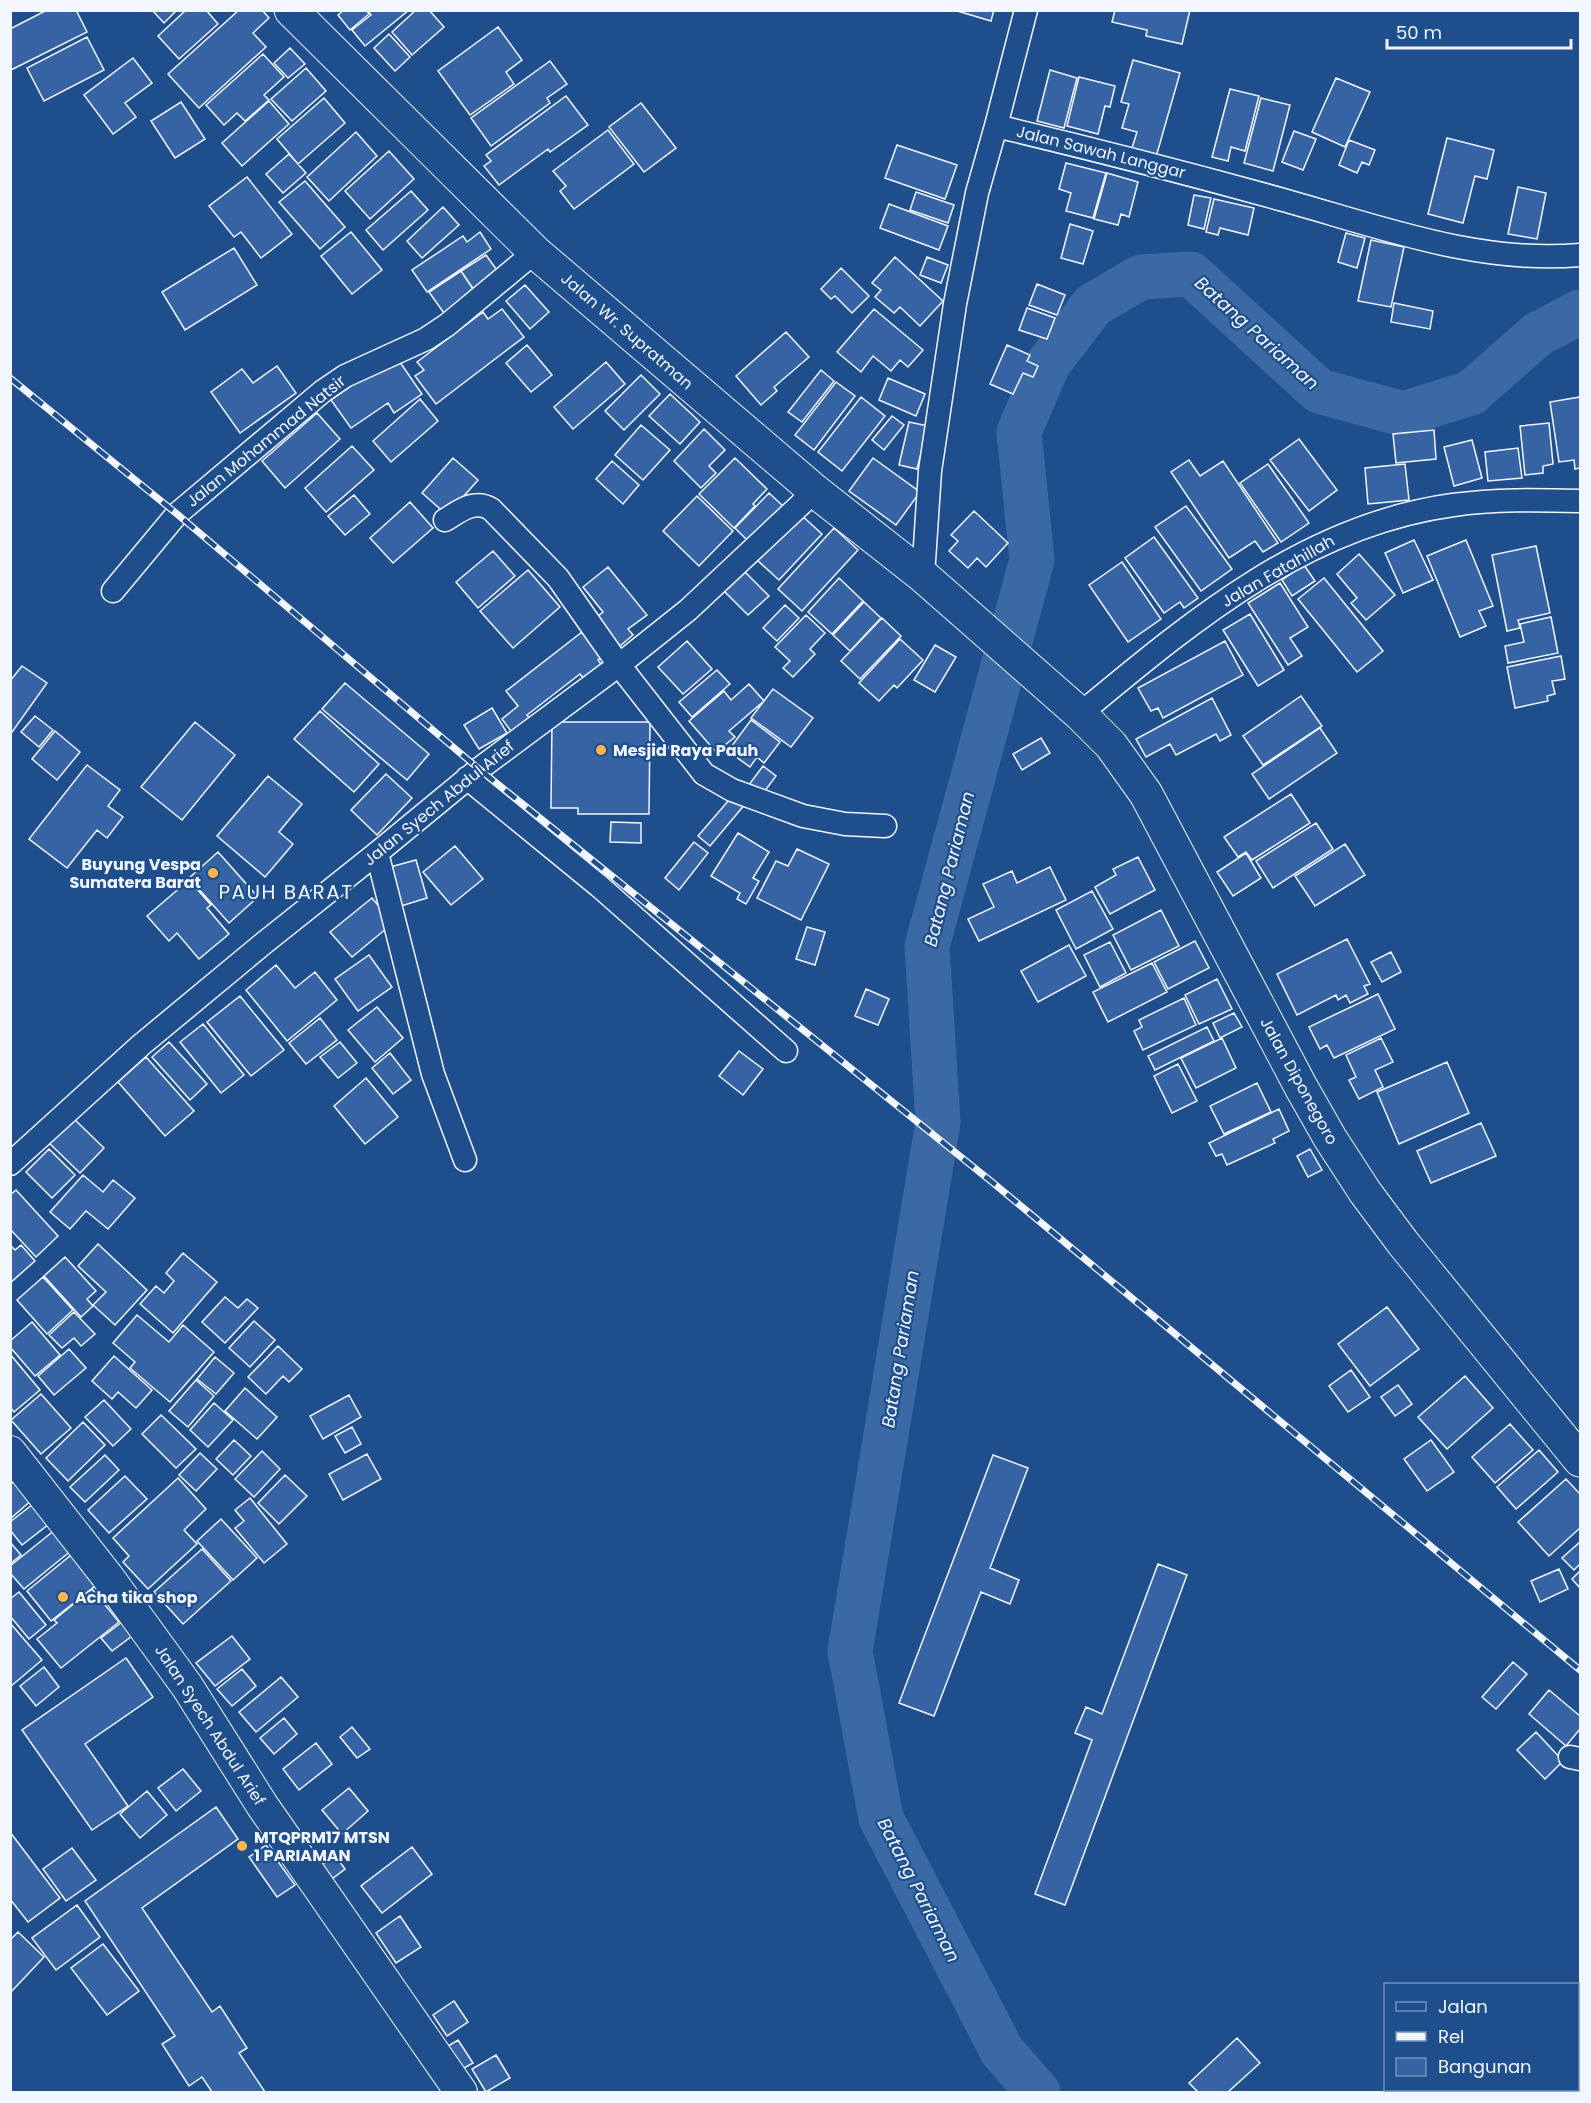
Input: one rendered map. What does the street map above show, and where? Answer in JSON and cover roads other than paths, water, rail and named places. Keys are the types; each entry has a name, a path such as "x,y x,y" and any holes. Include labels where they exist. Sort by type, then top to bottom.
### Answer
{"main road":[{"name":"Jalan Wr. Supratman","path":"291,10 535,252 815,491 923,576 1048,686"},
{"name":"Jalan Diponegoro","path":"1048,686 1111,745 1146,794 1301,1087 1365,1192 1410,1252 1581,1460"}],"street":[{"path":"996,126 1026,10"},
{"name":"Jalan Sawah Langgar","path":"923,576 930,471 955,304 977,193 996,126 1251,191 1429,241 1492,254 1535,257 1581,255"},
{"name":"Jalan Mohammad Natsir","path":"112,591 177,514 323,391 345,376 426,339 447,325 535,252"},
{"name":"Jalan Syech Abdul Arief","path":"10,1164 141,1045 467,778 619,665 688,610 815,491"},
{"name":"Jalan Fatahillah","path":"1080,714 1154,652 1237,591 1298,555 1343,534 1388,519 1451,505 1478,502 1581,501"},
{"path":"445,520 468,506 477,504 491,509 558,578 619,665 688,756 704,774 714,781 749,797 803,816 845,824 885,826"},
{"path":"467,778 599,886 786,1051"},
{"path":"377,853 433,1074 465,1160"},
{"name":"Jalan Syech Abdul Arief","path":"15,1466 107,1576 187,1686 262,1804 461,2092"}],"waterway":[{"name":"Batang Pariaman","path":"1038,2092 1002,2051 881,1818 850,1651 938,1122 927,946 1032,560 1019,432 1048,364 1093,305 1141,277 1191,274 1319,391 1403,414 1471,393 1538,334 1580,312"}],"railway":[{"path":"10,378 177,514 479,769 992,1182 1580,1670"}],"place":[{"name":"Mesjid Raya Pauh","path":"601,750"},
{"name":"Buyung Vespa Sumatera Barat","path":"213,873"},
{"name":"Acha tika shop","path":"63,1597"},
{"name":"MTQPRM17 MTSN 1 PARIAMAN","path":"242,1846"}],"district":[{"name":"PAUH BARAT","path":"286,892"}]}
